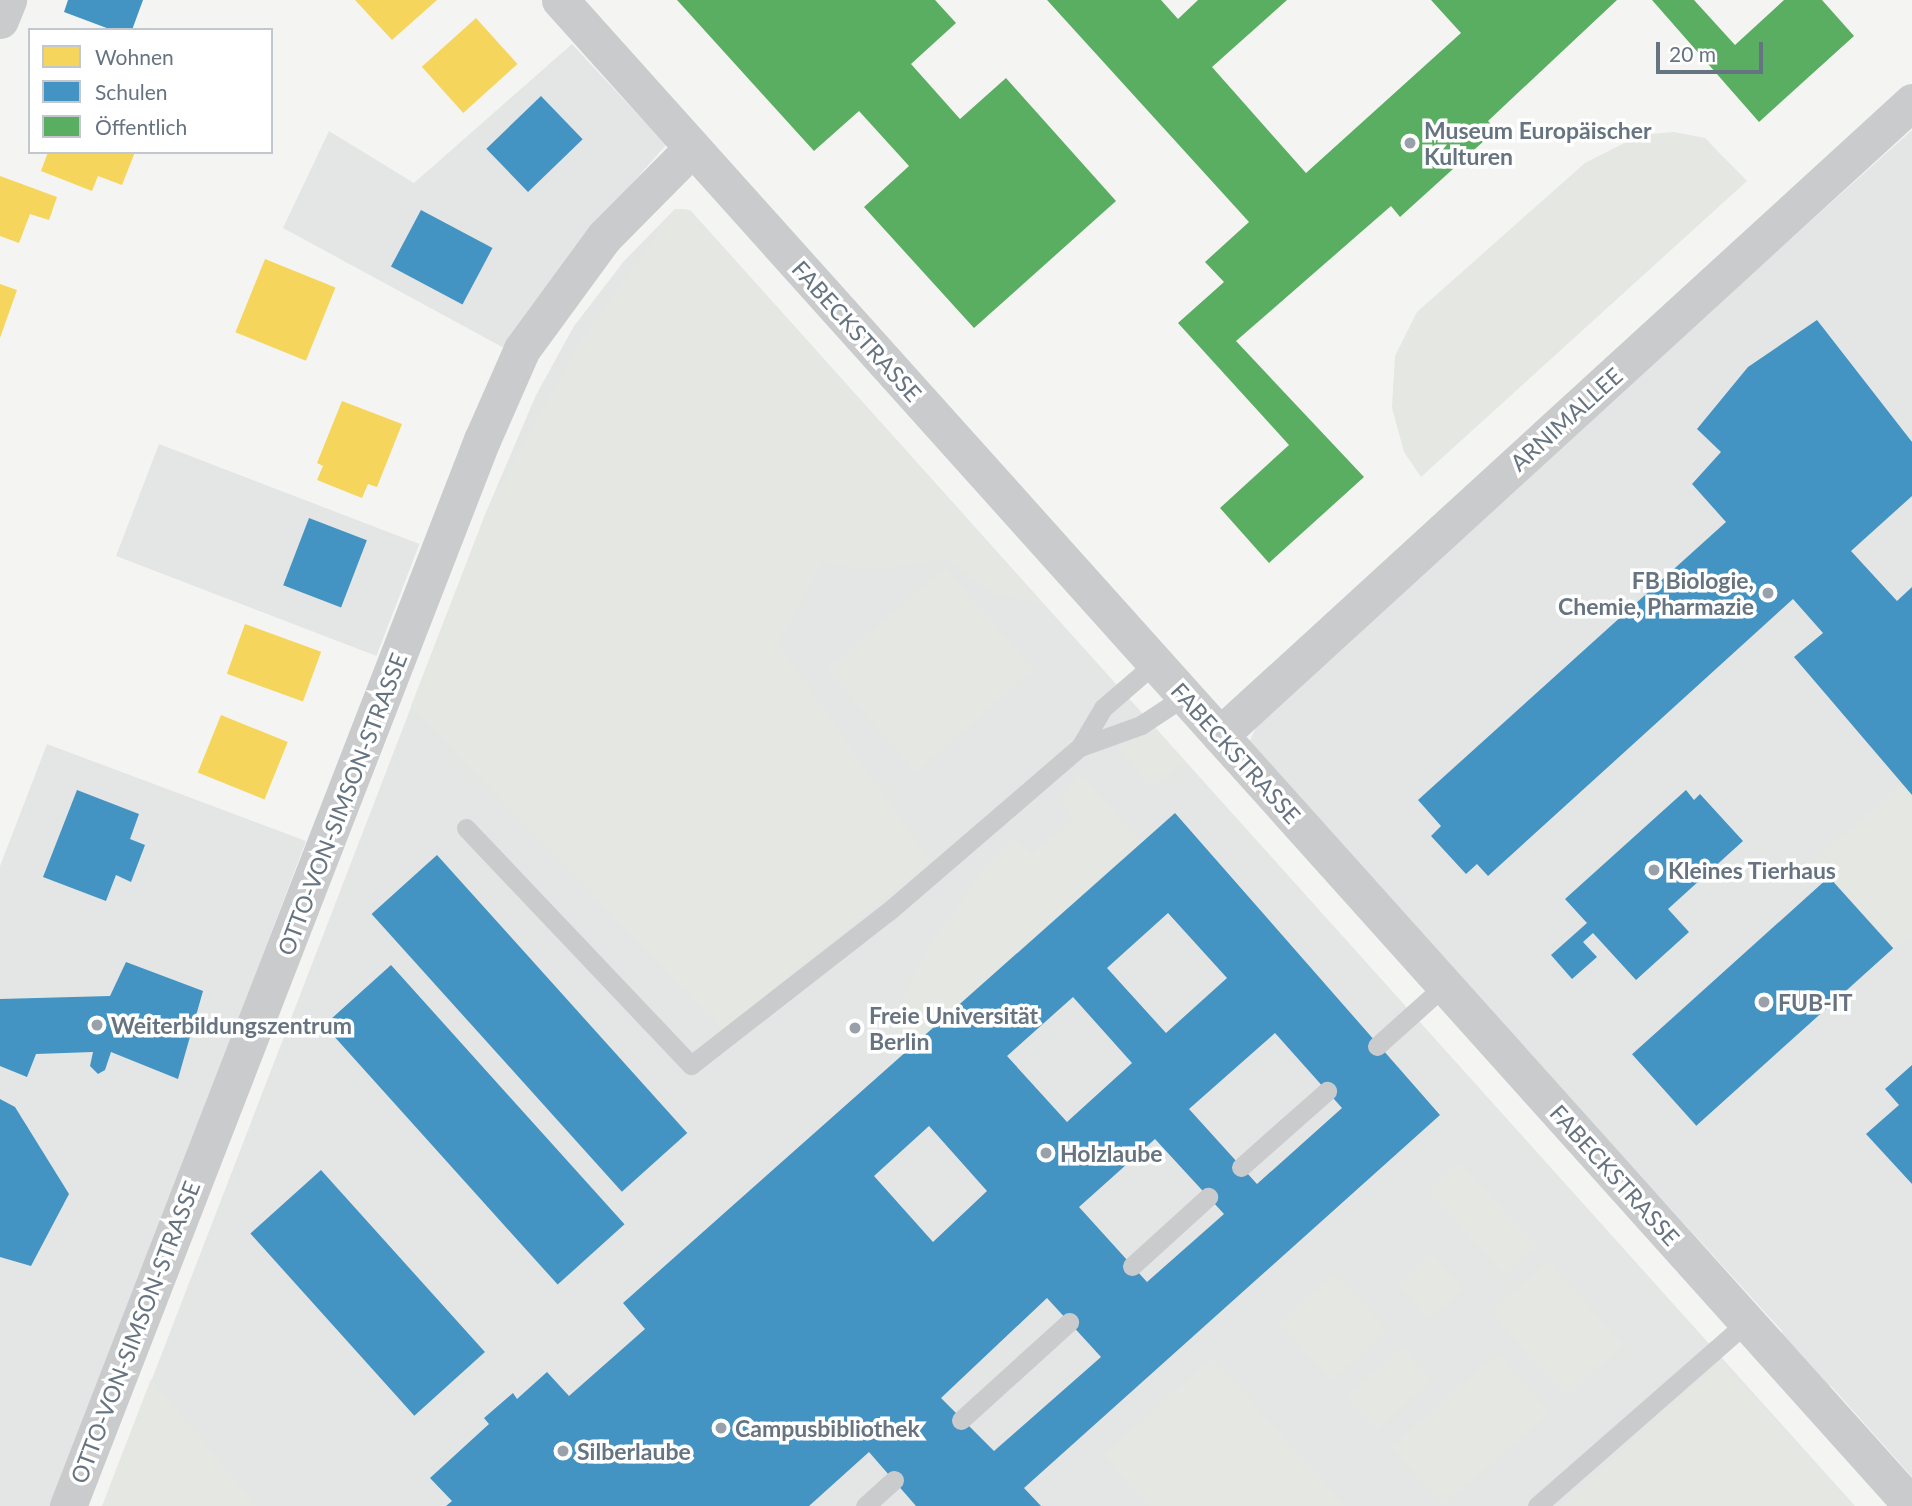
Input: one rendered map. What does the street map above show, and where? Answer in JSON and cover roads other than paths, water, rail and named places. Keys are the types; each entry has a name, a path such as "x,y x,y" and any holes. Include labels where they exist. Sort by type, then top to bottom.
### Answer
{"street":[{"path":"0,20 8,0"},
{"name":"FABECKSTRASSE","path":"560,0 1912,1506"},
{"name":"ARNIMALLEE","path":"1220,735 1912,102"},
{"name":"OTTO-VON-SIMSON-STRASSE","path":"68,1506 384,702 481,440 522,349 604,237 692,148"}],"lane":[{"path":"467,828 691,1065 890,911 1080,747 1103,708 1155,663"},
{"path":"1080,747 1141,725 1185,696"},
{"path":"1377,1046 1445,985"},
{"path":"1241,1167 1327,1091"},
{"path":"1132,1266 1208,1197"},
{"path":"961,1420 1069,1322"},
{"path":"1537,1506 1747,1322"},
{"path":"865,1506 894,1480"}],"place":[{"name":"Museum Europäischer Kulturen","path":"1410,143"},
{"name":"FB Biologie, Chemie, Pharmazie","path":"1768,593"},
{"name":"Kleines Tierhaus","path":"1654,870"},
{"name":"FUB-IT","path":"1764,1002"},
{"name":"Weiterbildungszentrum","path":"97,1025"},
{"name":"Freie Universität Berlin","path":"855,1028"},
{"name":"Holzlaube","path":"1046,1153"},
{"name":"Campusbibliothek","path":"721,1428"},
{"name":"Silberlaube","path":"563,1451"}]}
